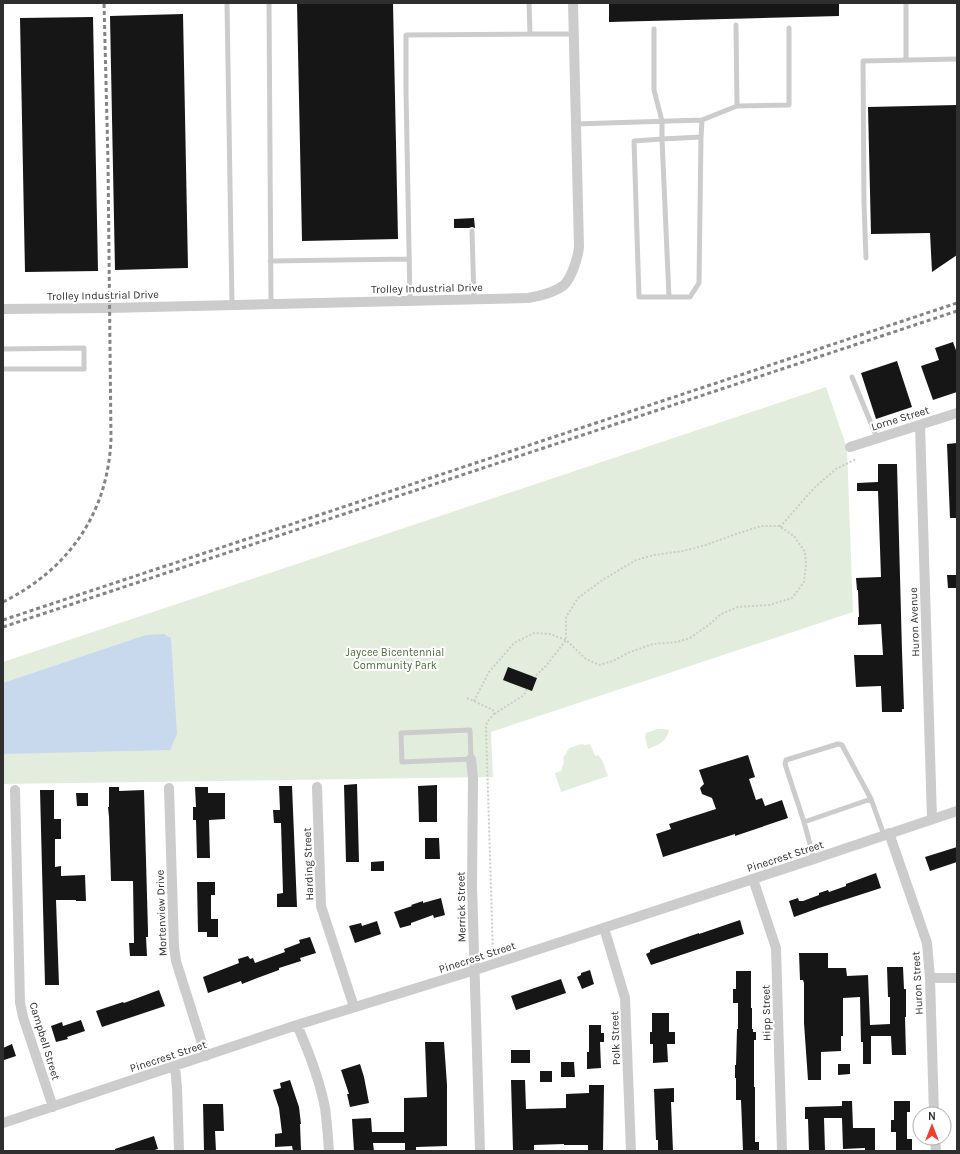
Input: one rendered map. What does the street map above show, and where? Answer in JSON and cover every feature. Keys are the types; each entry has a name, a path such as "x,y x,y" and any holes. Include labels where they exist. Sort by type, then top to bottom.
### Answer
{"street":[{"name":"Trolley Industrial Drive","path":"3,309 528,298 544,295 554,290 564,284 569,276 578,256 579,247 572,3"},
{"name":"Lorne Street","path":"850,447 957,413"},
{"name":"Huron Avenue","path":"920,425 932,819"},
{"name":"Merrick Street","path":"471,760 473,778 472,886 480,1151"},
{"name":"Harding Street","path":"317,787 321,906 354,1007"},
{"name":"Mortenview Drive","path":"169,788 174,947 176,961 206,1056"},
{"name":"Campbell Street","path":"15,790 20,1002 23,1017 53,1107"},
{"name":"Pinecrest Street","path":"3,1123 297,1025 494,964 957,811"},
{"name":"Huron Street","path":"886,834 927,943 930,978 934,1106"},
{"name":"Hipp Street","path":"753,879 776,948 782,1151"},
{"name":"Polk Street","path":"604,928 625,998 631,1151"},
{"path":"930,978 957,978"},
{"path":"297,1025 306,1046 323,1098 329,1151"},
{"path":"175,1066 179,1151"}],"lane":[{"path":"227,3 232,305"},
{"path":"269,3 271,304"},
{"path":"529,3 530,34"},
{"path":"906,3 906,60"},
{"path":"736,25 737,106"},
{"path":"576,124 702,120 737,106 789,105 789,28"},
{"path":"654,29 654,90 662,121 669,297"},
{"path":"410,301 406,35 573,34"},
{"path":"866,258 863,61 957,58"},
{"path":"701,137 634,141 639,297 690,297 699,283 702,120"},
{"path":"472,231 474,299"},
{"path":"270,261 409,259"},
{"path":"3,349 84,348 84,369 3,369"},
{"path":"852,377 877,438"},
{"path":"470,730 471,760 402,762 400,733 470,730"},
{"path":"814,859 804,822 785,764 786,760 838,744 842,745 871,799 886,834"},
{"path":"804,822 871,799"}],"path":[{"path":"780,527 814,488 836,469 856,458"},
{"path":"474,701 489,672 514,643 534,633 550,634 566,640 586,659 599,665 613,661 630,652 653,644 676,642 690,638 721,614 738,607 769,605 792,598 804,582 806,565 805,552 794,536 779,526 760,526 706,545 683,551 654,554 636,560 604,579 578,598 566,617 566,640 546,666 534,677"},
{"path":"494,964 486,728 487,722 494,714 524,695 527,689"},
{"path":"467,698 493,710 494,714"}],"green space":[{"name":"Jaycee Bicentennial Community Park","path":"826,387 847,448 853,612 491,732 493,777 3,784 3,662"},
{"path":"657,729 669,730 668,734 662,742 648,749 645,737 646,733"},
{"path":"582,744 590,744 595,756 598,755 602,760 608,776 561,792 555,773 561,771 564,762 563,758 569,748"}],"water":[{"path":"164,634 171,638 177,734 170,750 3,754 3,683 146,635"}],"building":[{"path":"297,3 393,3 398,239 302,241"},
{"path":"609,3 839,3 839,16 609,22"},
{"path":"183,14 188,268 115,270 110,16"},
{"path":"93,17 98,271 25,272 20,18"},
{"path":"957,105 957,255 932,272 930,233 871,234 868,107"},
{"path":"474,218 475,228 454,228 454,219"},
{"path":"953,342 957,353 957,392 933,400 921,366 939,360 935,348"},
{"path":"897,361 912,407 876,419 861,373"},
{"path":"957,443 957,518 950,518 947,444"},
{"path":"878,464 897,464 904,709 902,709 902,712 882,712 881,686 856,687 854,655 883,655 881,624 858,625 858,590 856,578 881,577 878,491 857,491 857,483 878,482"},
{"path":"947,575 957,575 957,588 948,588"},
{"path":"508,667 537,678 532,691 503,680"},
{"path":"748,755 755,777 749,779 756,800 762,798 765,806 782,800 788,818 735,836 735,834 663,857 656,834 671,829 669,824 716,809 712,798 702,794 700,788 704,784 699,770"},
{"path":"357,784 359,862 346,862 344,785"},
{"path":"437,785 437,822 419,822 418,786"},
{"path":"279,786 292,786 297,907 277,907 277,894 283,893 281,823 274,823 273,810 280,810"},
{"path":"109,787 119,787 119,791 144,790 148,931 148,937 146,937 147,956 130,956 129,943 134,943 133,881 111,881 108,807"},
{"path":"195,787 208,787 208,793 225,793 225,819 209,820 210,858 197,858 196,820 193,820 193,807 196,807"},
{"path":"40,790 54,790 54,819 61,819 61,839 55,839 55,867 61,866 61,876 85,875 86,901 56,900 59,985 45,985"},
{"path":"76,793 88,793 88,806 77,806"},
{"path":"425,838 439,838 440,859 425,859"},
{"path":"957,847 957,862 930,871 925,857"},
{"path":"384,861 384,871 371,871 371,862"},
{"path":"876,873 881,888 794,917 789,901 798,898 799,901 803,901 819,895 819,893 828,890 829,892"},
{"path":"197,882 215,882 215,895 211,895 211,919 218,919 218,937 207,937 207,932 198,932"},
{"path":"441,898 445,915 434,918 433,915 411,923 411,925 400,928 394,912 423,901 423,903"},
{"path":"740,920 744,934 651,965 646,954 650,952 650,950"},
{"path":"377,921 381,934 355,943 349,926 361,923 362,926"},
{"path":"310,937 316,953 300,958 301,961 279,968 279,970 242,984 241,981 208,993 203,977 239,963 238,959 248,956 250,959 253,958 255,963 285,952 284,949 300,943 299,940"},
{"path":"799,953 828,953 828,968 846,968 847,976 868,975 870,1025 890,1024 890,997 888,997 887,967 903,967 904,989 906,989 906,1055 892,1055 891,1036 871,1036 871,1064 863,1064 860,997 843,998 843,1036 841,1036 841,1051 821,1052 821,1080 808,1080 804,1023 804,983 803,980 800,980"},
{"path":"590,970 594,984 582,989 577,977 581,975 581,973"},
{"path":"736,971 751,971 752,1029 753,1032 756,1032 756,1040 754,1040 755,1142 759,1142 759,1151 743,1151 741,1100 736,1100 735,1065 738,1029 738,1003 733,1003 733,989 736,989"},
{"path":"561,979 566,993 516,1010 511,996"},
{"path":"159,990 165,1006 102,1027 96,1011 123,1002 124,1003"},
{"path":"652,1013 669,1013 669,1032 675,1032 675,1044 667,1044 668,1062 653,1063 653,1044 650,1044 650,1032 652,1032"},
{"path":"81,1020 85,1031 67,1037 68,1039 56,1042 51,1026 62,1022 63,1026"},
{"path":"589,1025 601,1025 601,1033 604,1033 604,1042 600,1042 601,1068 587,1069 587,1052 589,1052"},
{"path":"425,1042 444,1042 447,1085 447,1146 416,1147 416,1151 405,1151 405,1143 373,1143 374,1151 354,1151 352,1119 371,1118 372,1132 404,1132 404,1098 427,1097"},
{"path":"12,1044 16,1056 4,1060 3,1048"},
{"path":"511,1050 530,1050 530,1063 511,1063"},
{"path":"561,1062 574,1062 575,1077 561,1077"},
{"path":"360,1064 369,1103 350,1107 347,1094 349,1094 341,1070"},
{"path":"838,1064 850,1064 850,1074 838,1075"},
{"path":"540,1071 552,1071 552,1082 540,1082"},
{"path":"290,1080 299,1107 301,1124 301,1150 293,1151 292,1146 275,1147 275,1134 282,1133 279,1108 273,1090 281,1088 280,1083"},
{"path":"511,1080 525,1080 526,1109 566,1108 566,1094 589,1093 589,1085 604,1085 603,1151 588,1151 588,1145 564,1144 534,1145 534,1151 513,1151"},
{"path":"674,1088 674,1102 671,1102 673,1151 658,1151 658,1140 656,1140 654,1089"},
{"path":"842,1101 852,1101 853,1128 875,1128 875,1151 865,1151 865,1148 843,1149 842,1118 824,1118 825,1151 809,1151 808,1119 805,1119 805,1107 842,1106"},
{"path":"894,1101 910,1101 910,1112 907,1112 907,1139 912,1139 912,1150 896,1151 896,1132 891,1132 891,1120 894,1120"},
{"path":"203,1104 223,1104 224,1131 215,1131 216,1151 204,1151"},
{"path":"154,1136 158,1149 151,1151 115,1151 115,1149"}],"railway":[{"path":"3,602 26,589 47,573 81,536 93,514 102,491 108,466 111,439 108,161 104,3"},
{"path":"3,620 957,303"},
{"path":"3,627 957,311"}]}
